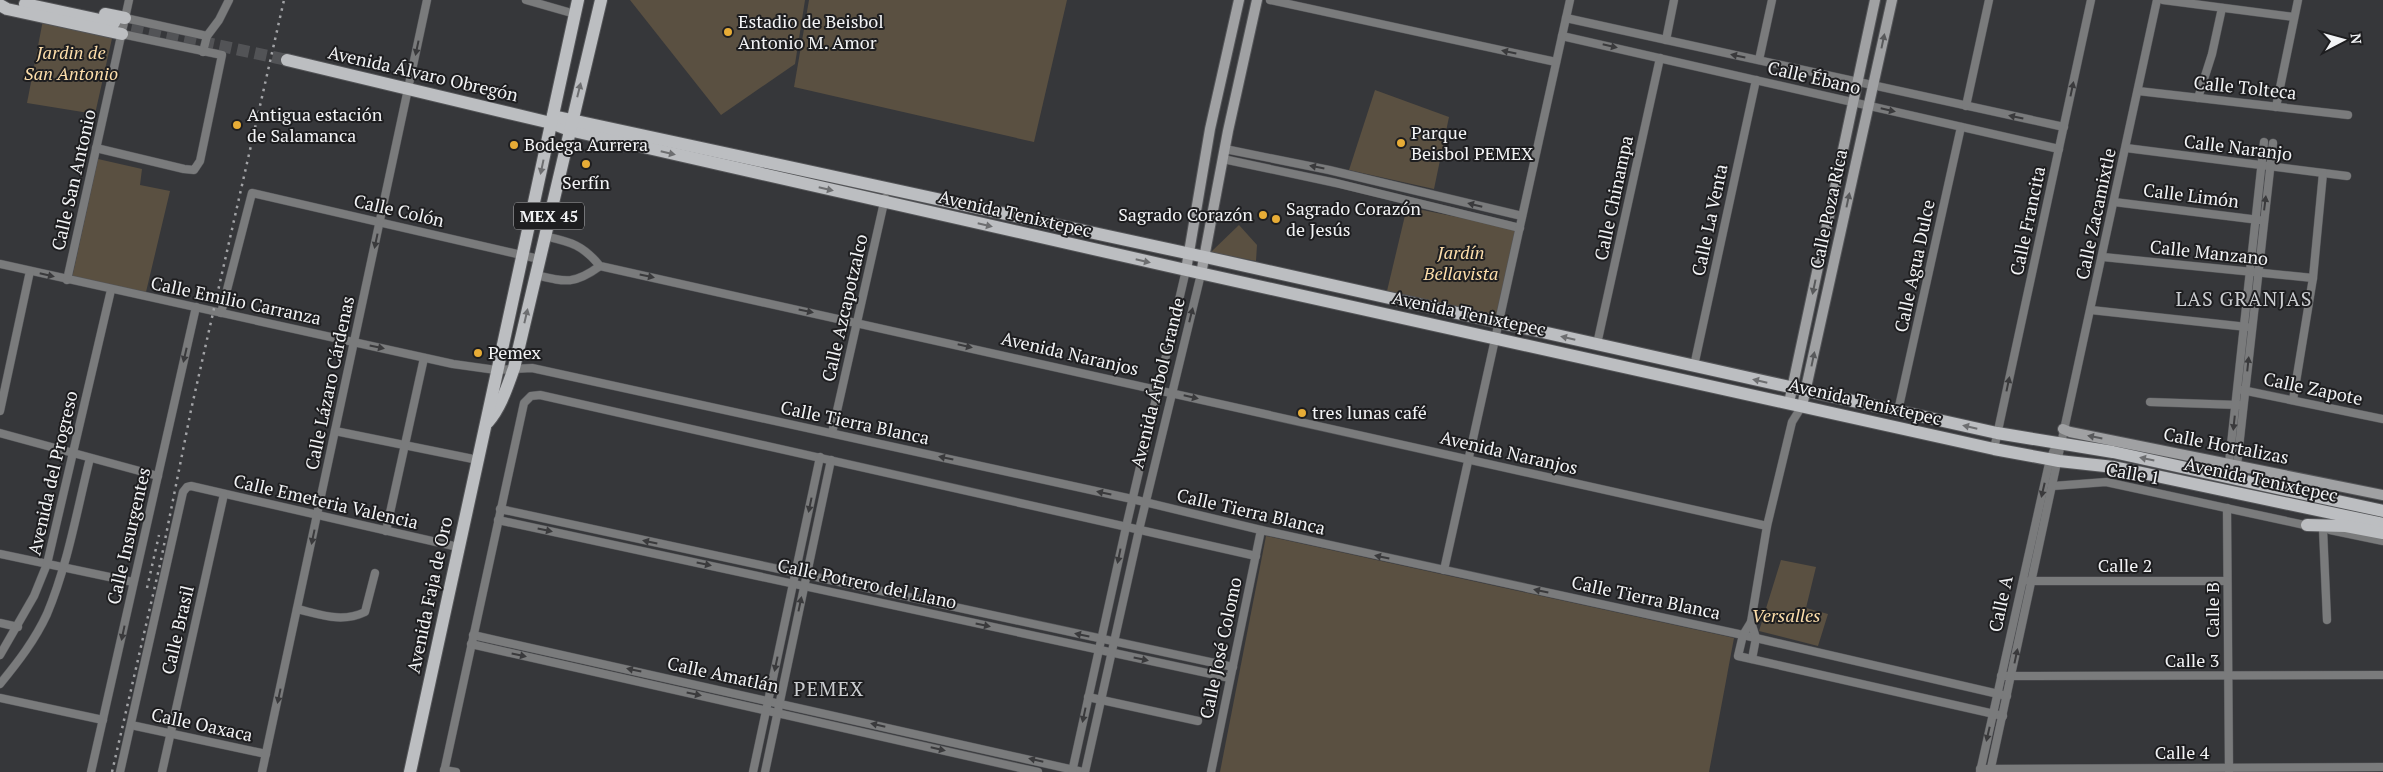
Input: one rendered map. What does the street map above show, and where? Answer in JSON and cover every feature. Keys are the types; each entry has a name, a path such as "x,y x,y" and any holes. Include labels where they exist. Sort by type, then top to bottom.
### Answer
{"main road":[{"path":"8,0 120,20"},
{"path":"39,0 120,20"},
{"name":"MEX 45","path":"484,426 578,0"},
{"name":"MEX 45","path":"484,426 494,414 514,368 601,0"},
{"path":"0,5 8,9 122,34"},
{"name":"Avenida Álvaro Obregón","path":"286,60 552,120"},
{"name":"Avenida Tenixtepec","path":"552,120 570,126 737,163 884,202 1994,449 2055,460 2114,466 2383,524"},
{"name":"Avenida Tenixtepec","path":"737,163 887,189 1205,257 1997,434 2061,437 2113,452 2383,511"},
{"path":"1039,237 1042,222"},
{"name":"Avenida Faja de Oro","path":"410,772 484,426"},
{"path":"2306,525 2346,526 2383,533"}],"street":[{"name":"Calle San Antonio","path":"67,280 122,34 120,20 129,0"},
{"path":"203,52 206,36 219,20 229,0"},
{"name":"Calle Lázaro Cárdenas","path":"262,772 427,0"},
{"path":"526,0 575,14"},
{"name":"Avenida Árbol Grande","path":"1072,770 1132,499 1186,270 1210,128 1239,0"},
{"name":"Avenida Árbol Grande","path":"1084,772 1102,700 1138,530 1205,257 1224,154 1257,0"},
{"path":"1270,0 1556,62"},
{"path":"1444,570 1570,0"},
{"path":"1666,40 1674,0"},
{"path":"1759,60 1772,0"},
{"name":"Calle Poza Rica","path":"1792,422 1796,405 1792,388 1875,0"},
{"name":"Calle Poza Rica","path":"1756,638 1751,622 1767,526 1796,405 1806,391 1892,0"},
{"path":"1966,106 1990,0"},
{"name":"Calle Francita","path":"1994,449 2092,0"},
{"name":"Calle Zacamixtle","path":"2061,437 2091,310 2157,0"},
{"path":"2163,0 2294,17"},
{"path":"2276,107 2298,0"},
{"path":"2198,98 2212,54 2222,8"},
{"name":"Calle Ébano","path":"1566,18 2064,127"},
{"path":"120,20 206,36"},
{"path":"96,148 194,170 200,161 222,55 122,34"},
{"name":"Calle Ébano","path":"1562,36 2059,149"},
{"name":"Calle Chinampa","path":"1597,344 1660,58"},
{"name":"Calle La Venta","path":"1694,366 1756,80"},
{"name":"Calle Tolteca","path":"2138,91 2348,115"},
{"name":"Calle Agua Dulce","path":"1898,412 1961,127"},
{"path":"2264,142 2266,167"},
{"path":"2233,464 2266,167 2273,143"},
{"name":"Calle Naranjo","path":"2126,148 2347,176"},
{"path":"1224,154 1329,170 1522,216"},
{"path":"1224,154 1520,228"},
{"path":"2293,400 2313,278 2323,174"},
{"name":"Calle Azcapotzalco","path":"832,433 887,189"},
{"name":"Calle Colón","path":"221,313 252,193 539,259"},
{"name":"Calle Limón","path":"2114,202 2260,220"},
{"path":"536,275 571,281 581,278 600,266 582,248 572,243 544,236"},
{"name":"Calle Manzano","path":"2102,257 2313,278"},
{"name":"Calle Emilio Carranza","path":"0,264 424,358 496,370"},
{"name":"Avenida Naranjos","path":"600,266 1767,526"},
{"path":"0,411 30,271"},
{"name":"Avenida del Progreso","path":"0,654 18,627 47,564 112,290"},
{"name":"Calle Insurgentes","path":"90,772 196,307"},
{"path":"2091,310 2248,327"},
{"path":"386,531 424,358"},
{"name":"Calle Tierra Blanca","path":"496,370 532,368 1132,499 1261,530 1742,634 2007,696"},
{"name":"Calle Zapote","path":"2241,390 2383,419"},
{"path":"456,772 444,771 524,403 530,396 540,395 1256,556"},
{"path":"2150,402 2239,405"},
{"path":"335,431 478,460"},
{"name":"Calle Hortalizas","path":"2061,437 2070,432 2383,495"},
{"path":"0,433 158,476"},
{"name":"Calle A","path":"1980,770 2022,581 2061,437"},
{"path":"753,772 820,457"},
{"path":"0,684 22,658 46,614 63,568 90,458"},
{"path":"765,772 831,460"},
{"name":"Calle A","path":"1991,770 2054,486 2055,460"},
{"name":"Calle 1","path":"2054,486 2106,482 2383,542"},
{"name":"Calle Emeteria Valencia","path":"131,725 184,492 187,487 192,486 458,547"},
{"name":"Calle Brasil","path":"162,772 224,494"},
{"name":"Calle B","path":"2227,508 2229,770"},
{"name":"Calle Potrero del Llano","path":"500,509 1233,667"},
{"name":"Calle Potrero del Llano","path":"498,520 1230,678"},
{"path":"2323,529 2327,620"},
{"name":"Calle José Colomo","path":"1211,772 1261,530"},
{"path":"0,554 133,582"},
{"path":"297,610 345,619 355,617 365,612 375,573"},
{"name":"Calle 2","path":"2022,581 2228,581"},
{"name":"Calle Poza Rica","path":"1742,634 1751,622"},
{"path":"0,623 18,627"},
{"path":"1742,634 1738,656 2003,716"},
{"name":"Calle Amatlán","path":"473,635 779,702 1084,772"},
{"path":"1752,659 1756,638"},
{"name":"Calle Amatlán","path":"471,644 1038,772"},
{"path":"1169,665 1171,654"},
{"name":"Calle 3","path":"2001,676 2383,675"},
{"path":"1088,697 1198,721"},
{"path":"0,698 102,720"},
{"path":"120,772 131,725"},
{"name":"Calle Oaxaca","path":"131,725 266,754"},
{"name":"Calle 4","path":"1980,770 2229,770 2383,767"}],"green space":[{"name":"Estadio de Beisbol Antonio M. Amor","path":"630,0 805,0 795,64 721,115"},
{"path":"809,0 1067,0 1034,142 794,87"},
{"name":"Jardin de San Antonio","path":"43,20 113,34 95,114 27,103"},
{"name":"Parque Beisbol PEMEX","path":"1375,90 1449,117 1434,189 1349,170"},
{"path":"98,159 142,169 140,185 170,191 146,292 72,278"},
{"name":"Jardín Bellavista","path":"1407,207 1517,229 1497,318 1387,291"},
{"path":"1239,225 1257,245 1256,261 1211,252"},
{"path":"1266,536 1734,638 1709,772 1220,772"},
{"name":"Versalles","path":"1781,560 1816,567 1806,608 1828,614 1818,646 1759,631"}],"tunnel":[{"path":"114,23 287,60"}],"railway":[{"path":"112,772 161,560 191,410 284,0"},
{"path":"147,588 159,535"}],"place":[{"name":"Estadio de Beisbol Antonio M. Amor","path":"728,32"},
{"name":"Antigua estación de Salamanca","path":"237,125"},
{"name":"Parque Beisbol PEMEX","path":"1401,143"},
{"name":"Bodega Aurrera","path":"514,145"},
{"name":"Serfín","path":"586,164"},
{"name":"Sagrado Corazón","path":"1263,215"},
{"name":"Sagrado Corazón de Jesús","path":"1276,219"},
{"name":"Pemex","path":"478,353"},
{"name":"tres lunas café","path":"1302,413"}],"district":[{"name":"LAS GRANJAS","path":"2244,299"},
{"name":"PEMEX","path":"829,689"}]}
